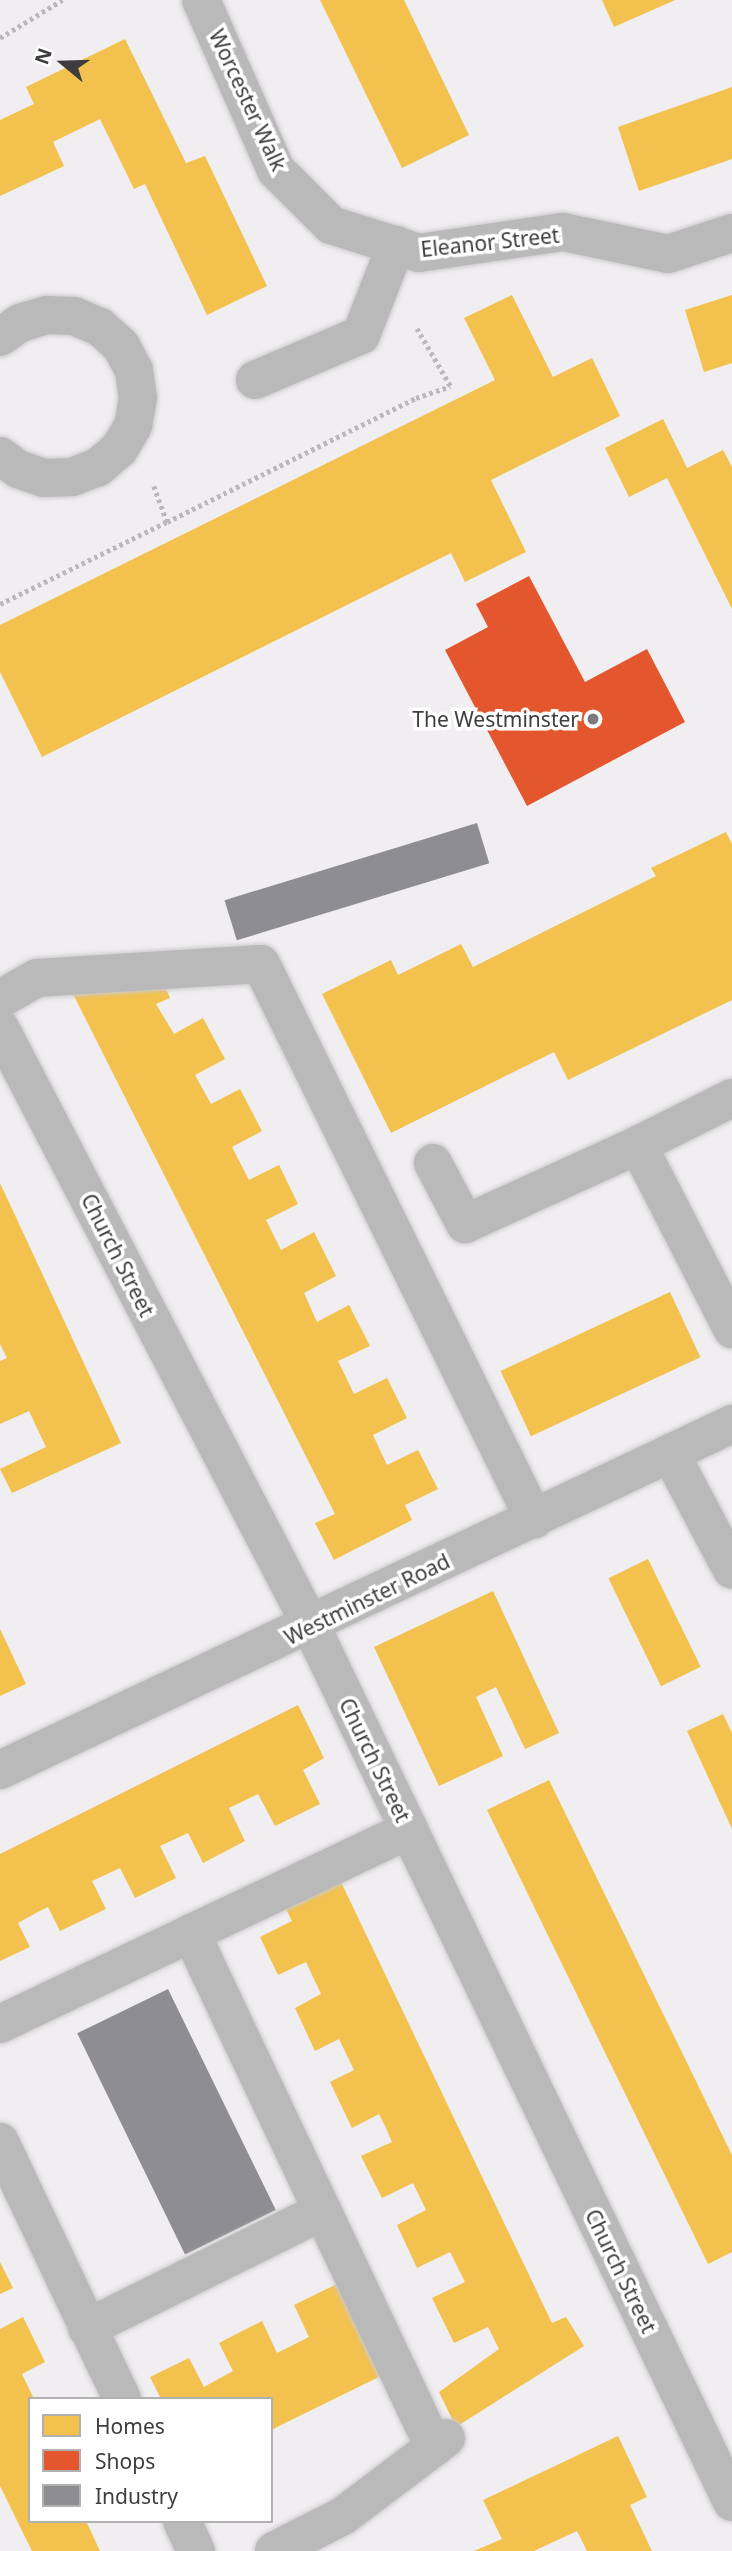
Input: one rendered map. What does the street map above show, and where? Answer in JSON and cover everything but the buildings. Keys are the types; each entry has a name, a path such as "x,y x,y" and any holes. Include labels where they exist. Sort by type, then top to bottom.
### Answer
{"street":[{"name":"Worcester Walk","path":"201,0 276,170 331,225"},
{"name":"Eleanor Street","path":"331,225 390,260 419,253 563,232 668,254 732,233"},
{"path":"255,380 361,335 390,260"},
{"path":"0,337 20,323 47,315 74,316 100,327 121,346 134,370 138,398 133,426 119,449 98,467 72,477 44,478 18,469 0,456"},
{"path":"0,999 37,978 261,964 534,1519"},
{"name":"Church Street","path":"0,1028 311,1626 732,2502"},
{"path":"433,1163 465,1224 638,1145 732,1098"},
{"path":"638,1145 732,1329"},
{"name":"Westminster Road","path":"0,1770 311,1626 732,1424"},
{"path":"670,1453 732,1570"},
{"path":"0,2024 409,1830"},
{"path":"191,1933 323,2211 440,2442 343,2516 274,2551"},
{"path":"0,2142 120,2397"},
{"path":"88,2328 323,2211"},
{"path":"183,2523 196,2551"}],"path":[{"path":"0,38 62,0"},
{"path":"0,604 416,398 450,386 390,260"},
{"path":"133,426 167,522"}],"place":[{"name":"The Westminster","path":"593,719"}]}
